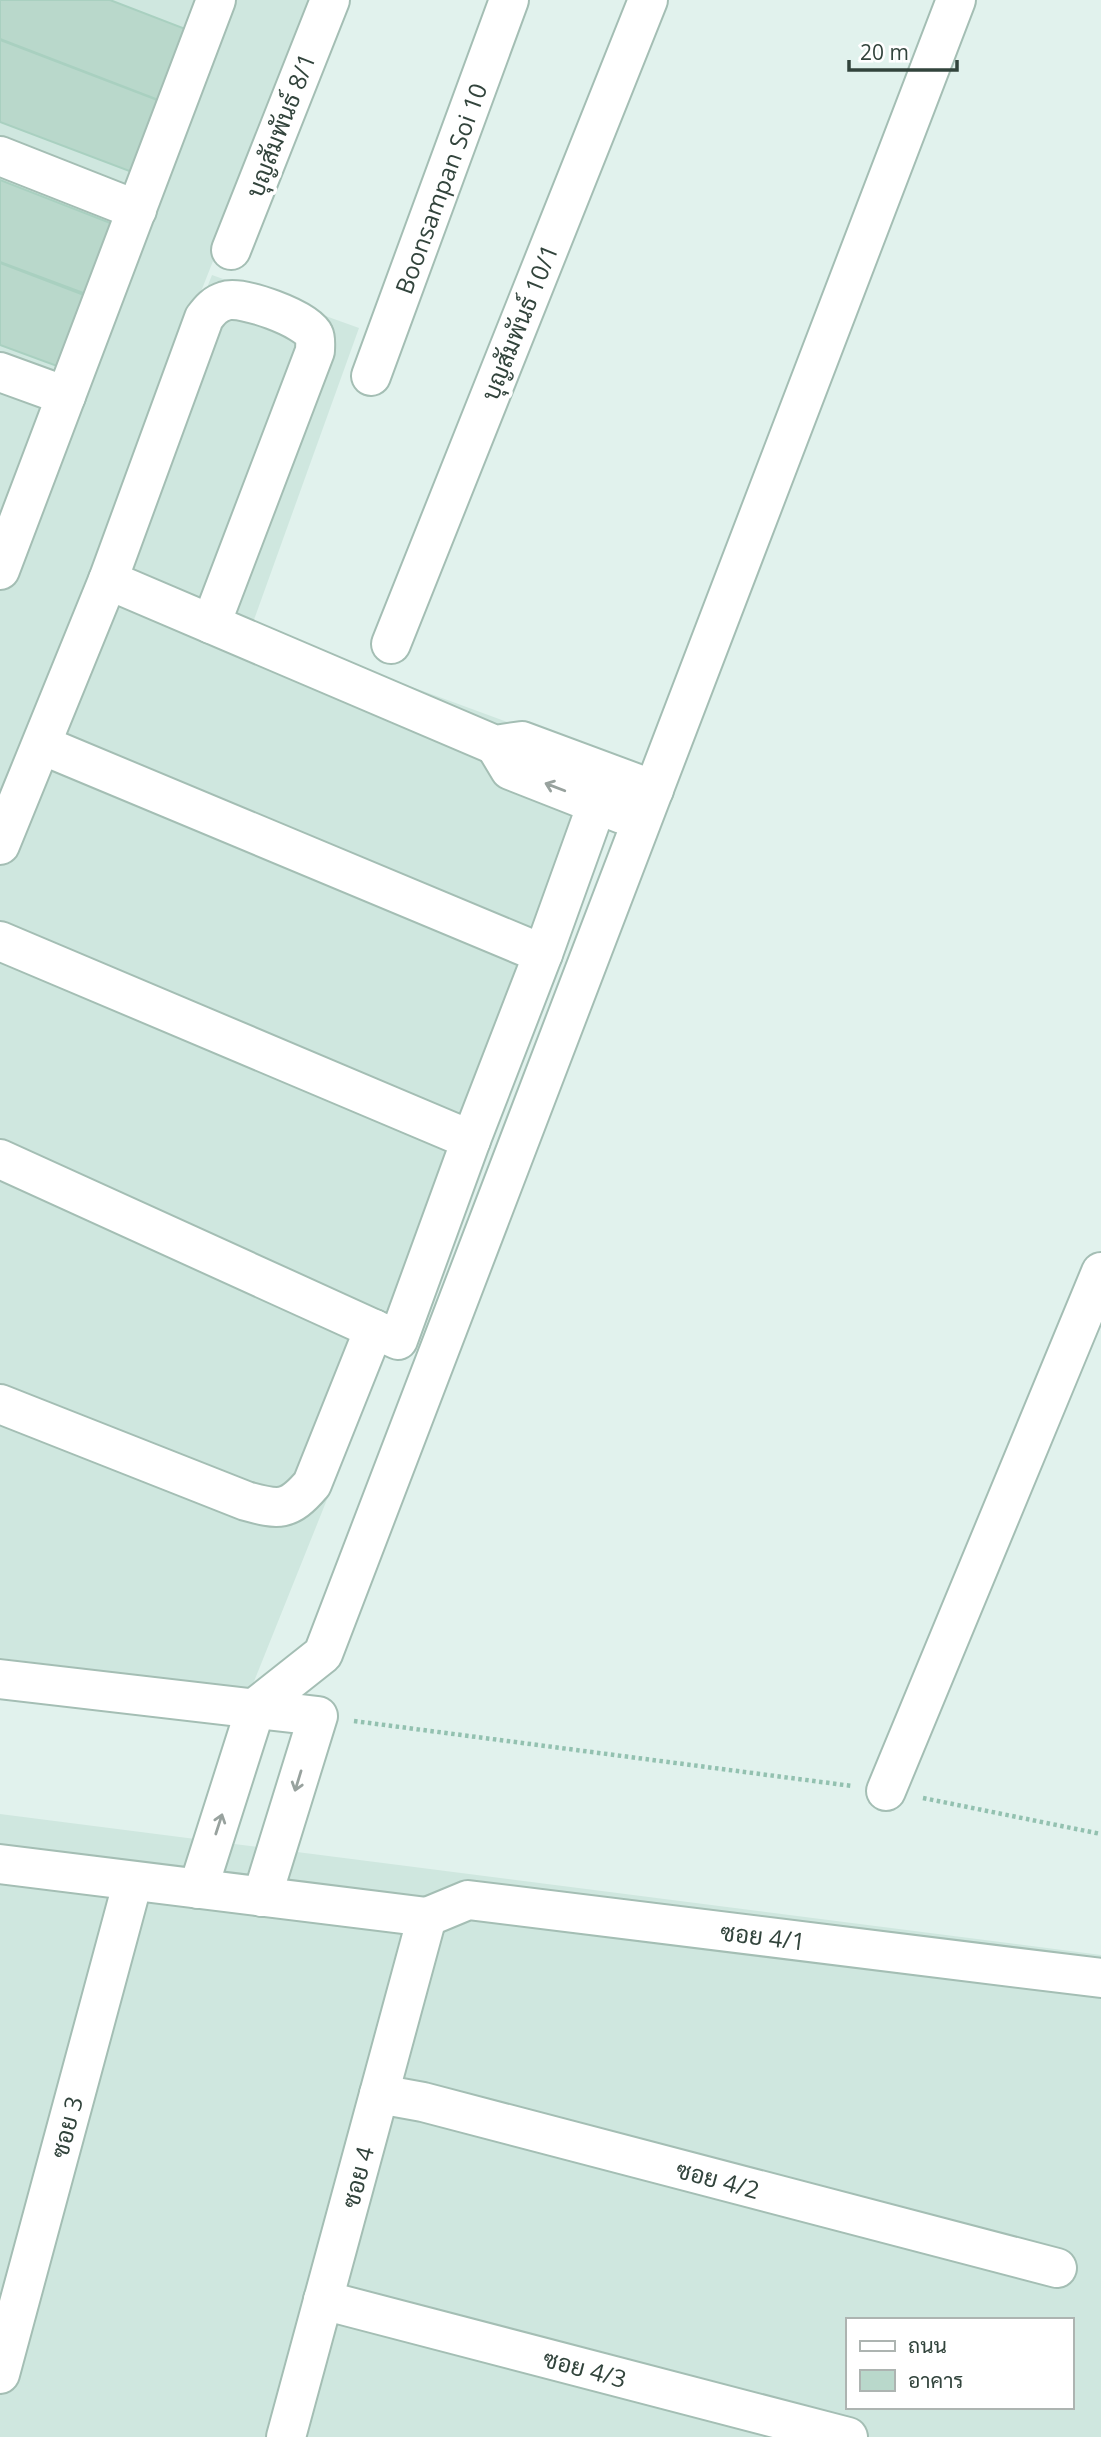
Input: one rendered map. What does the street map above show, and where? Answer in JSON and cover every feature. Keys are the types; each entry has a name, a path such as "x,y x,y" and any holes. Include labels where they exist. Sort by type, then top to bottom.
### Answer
{"street":[{"name":"บุญสัมพันธ์ 8/1","path":"231,250 330,0"},
{"name":"Boonsampan Soi 10","path":"371,376 509,0"},
{"name":"บุญสัมพันธ์ 10/1","path":"391,644 648,0"},
{"path":"198,1889 256,1707 323,1654 956,0"},
{"path":"0,570 136,210 207,3"},
{"path":"0,156 136,210"},
{"path":"0,845 108,580 204,318 212,306 226,300 239,299 305,324 315,336 315,351 211,624"},
{"path":"0,372 66,397"},
{"path":"108,580 495,746 522,741 647,806"},
{"path":"42,745 543,954"},
{"path":"495,746 510,770 597,804 647,806"},
{"path":"0,1159 398,1340 597,804"},
{"path":"0,941 471,1140"},
{"path":"886,1791 1101,1272"},
{"path":"0,1404 246,1501 279,1508 297,1501 312,1485 374,1329"},
{"path":"0,1679 318,1716 261,1897"},
{"path":"0,1864 427,1917"},
{"name":"ซอย 3","path":"0,2374 133,1881"},
{"name":"ซอย 4/1","path":"427,1917 468,1900 1101,1978"},
{"name":"ซอย 4","path":"286,2437 427,1917"},
{"name":"ซอย 4/2","path":"379,2094 423,2102 1057,2268"},
{"name":"ซอย 4/3","path":"323,2300 848,2437"}],"path":[{"path":"318,1716 886,1791 1101,1834"}],"shaded area":[{"path":"0,0 316,0 0,801"},
{"path":"212,275 359,328 251,628 622,764 251,1689 0,1658 0,811"},
{"path":"0,1814 1101,1955 1101,2437 0,2437"}],"building":[{"path":"0,0 110,0 188,30 161,101 0,39"},
{"path":"0,40 160,101 132,172 0,122"},
{"path":"0,180 113,224 86,294 0,262"},
{"path":"0,263 84,295 57,366 0,345"}]}
